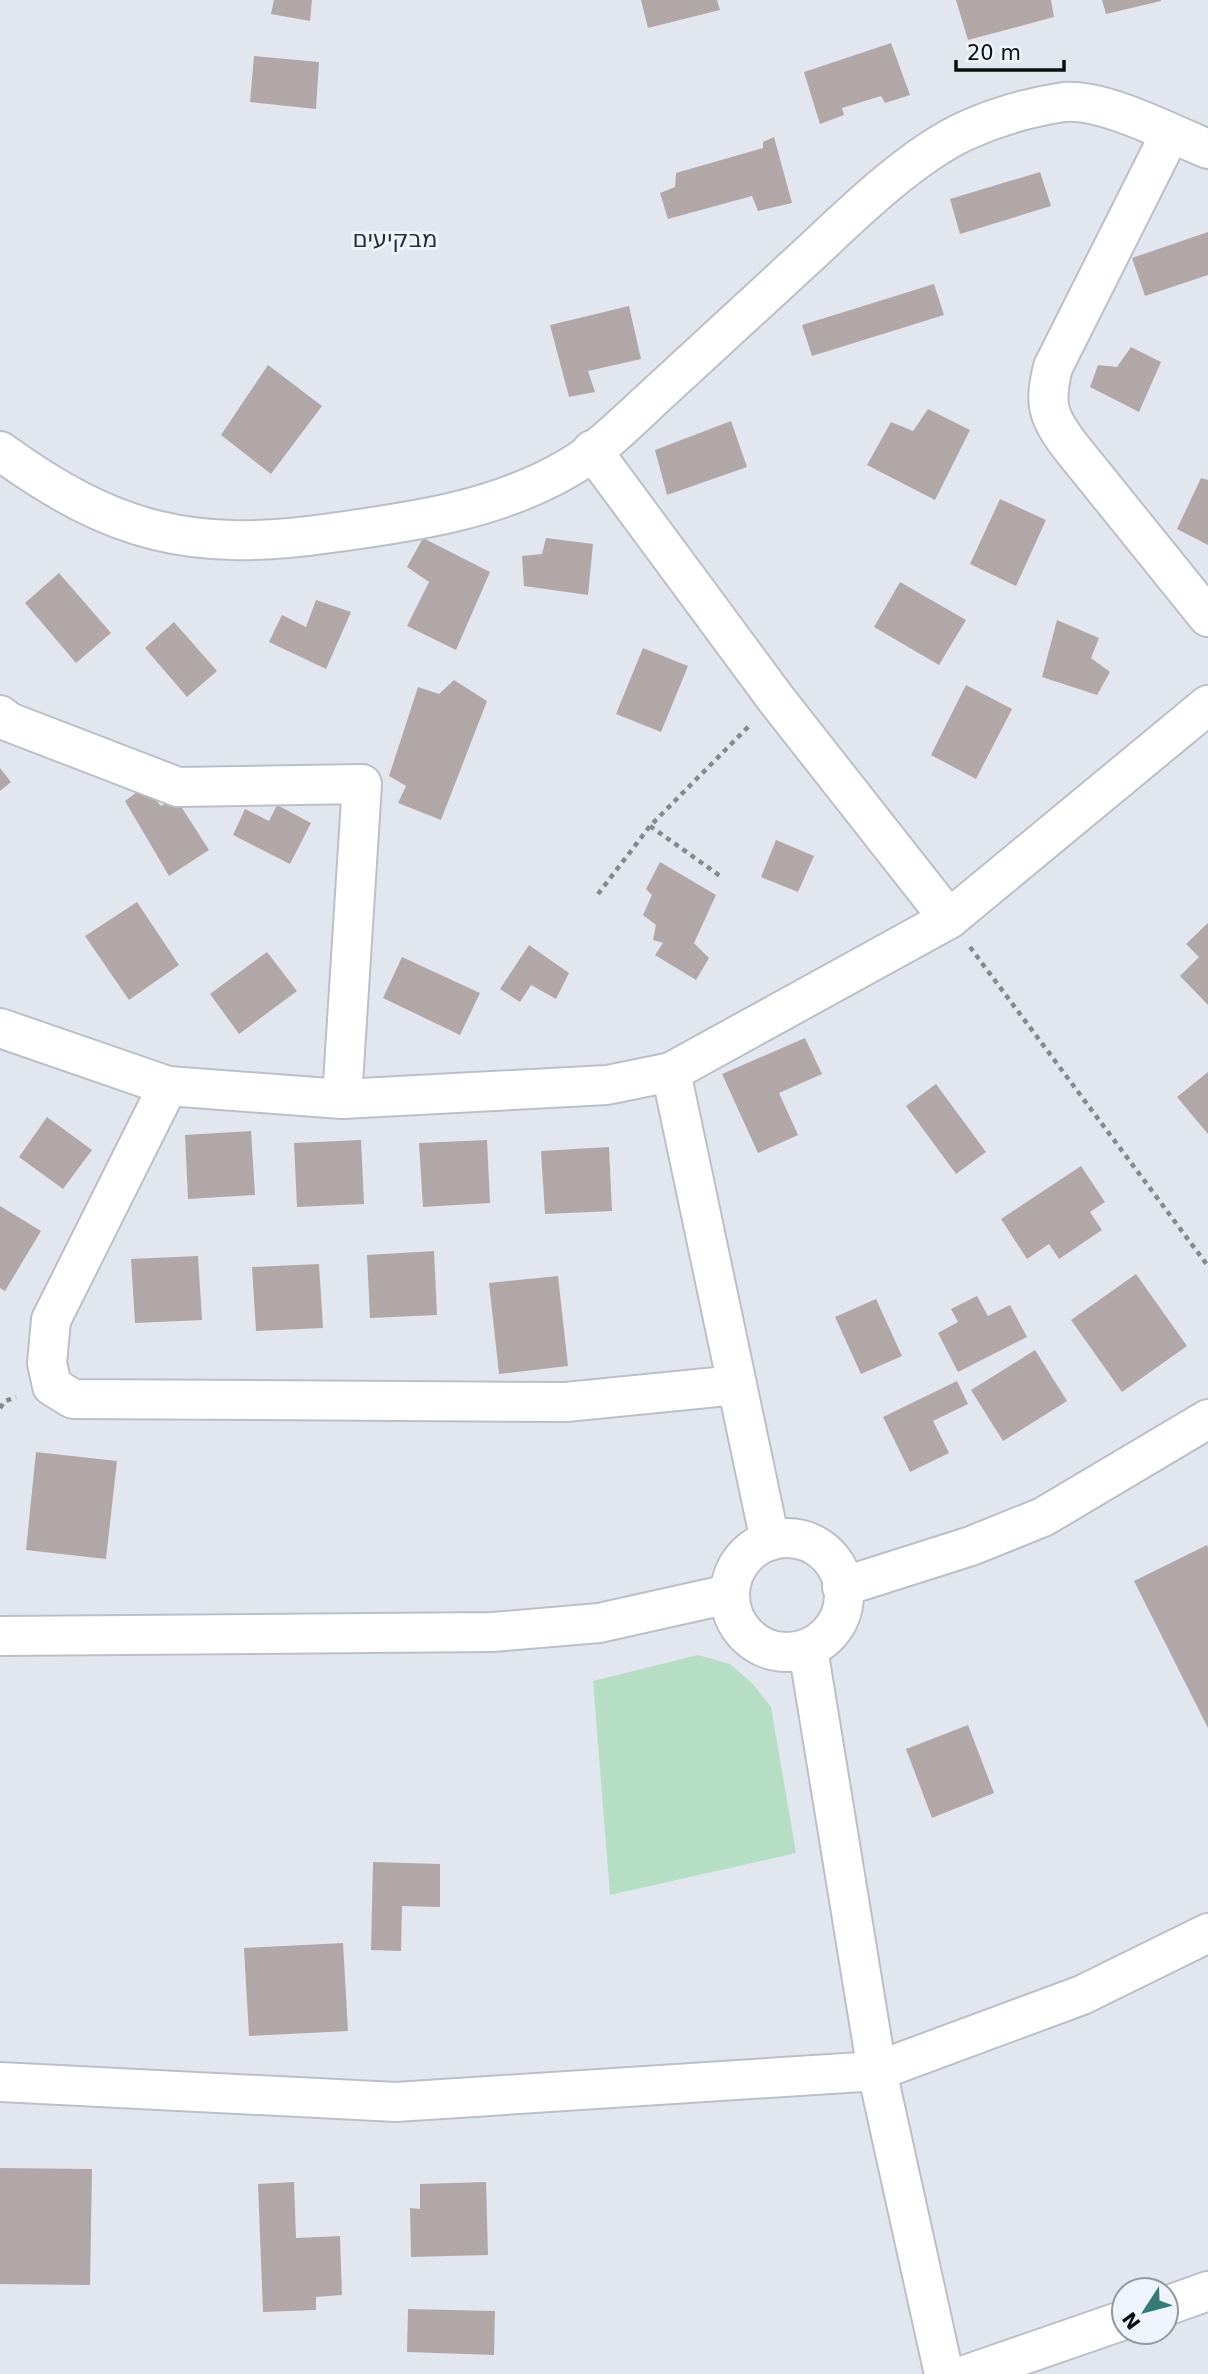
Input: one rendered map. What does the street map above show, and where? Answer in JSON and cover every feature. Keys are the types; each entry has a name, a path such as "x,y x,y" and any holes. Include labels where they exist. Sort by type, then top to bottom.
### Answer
{"street":[{"path":"0,451 46,484 112,518 194,540 272,542 386,526 480,506 530,488 572,466 633,416 855,212 908,168 962,132 1018,111 1069,102 1113,110 1208,149"},
{"path":"1170,134 1053,367 1046,395 1057,428 1208,617"},
{"path":"592,450 775,699 949,919"},
{"path":"0,1028 168,1086 342,1099 607,1085 671,1072 949,919 1208,705"},
{"path":"0,715 9,722 178,787 362,784 342,1099"},
{"path":"671,1072 770,1541"},
{"path":"168,1086 51,1320 47,1363 52,1386 73,1399 566,1402 737,1385"},
{"path":"842,1587 971,1546 1043,1517 1208,1419"},
{"path":"788,1538 805,1541 820,1549 833,1562 842,1587 841,1612 834,1628 808,1649 789,1653 771,1650 754,1642 740,1629 732,1613 729,1594 733,1576 741,1561 754,1548 770,1541 788,1538"},
{"path":"0,1636 493,1632 599,1622 729,1594"},
{"path":"808,1649 877,2071 944,2374"},
{"path":"0,2082 397,2102 877,2071 1082,1995 1208,1933"},
{"path":"1180,2301 1208,2291"},
{"path":"968,2374 1110,2325"}],"path":[{"path":"598,894 650,826 775,699"},
{"path":"650,826 723,878"},
{"path":"949,919 1208,1266"}],"green space":[{"path":"698,1655 730,1664 753,1684 771,1707 796,1853 610,1895 593,1681"}],"building":[{"path":"274,0 312,0 310,21 271,14"},
{"path":"641,0 717,0 720,10 648,28"},
{"path":"956,0 1051,0 1054,17 968,40"},
{"path":"1102,0 1161,0 1161,1 1106,14"},
{"path":"891,43 910,95 885,103 881,96 842,108 844,115 820,124 804,72"},
{"path":"254,56 319,62 316,109 250,102"},
{"path":"774,137 792,203 758,211 752,196 668,219 660,193 675,187 676,173 763,148 763,142"},
{"path":"1040,172 1051,206 960,234 950,199"},
{"path":"1208,232 1208,275 1145,296 1132,258"},
{"path":"934,284 944,315 812,356 802,325"},
{"path":"629,306 641,359 588,371 595,392 569,397 550,325"},
{"path":"1131,347 1161,362 1139,412 1090,387 1098,365 1117,367"},
{"path":"268,365 322,406 271,474 221,435"},
{"path":"928,409 970,430 935,500 867,465 891,422 913,431"},
{"path":"731,421 747,467 667,495 655,450"},
{"path":"1201,478 1208,480 1208,545 1177,529"},
{"path":"1000,499 1046,520 1016,586 970,564"},
{"path":"423,538 490,572 456,650 407,626 429,582 407,567"},
{"path":"546,538 593,544 588,595 524,586 522,556 542,554"},
{"path":"59,573 111,633 76,663 25,603"},
{"path":"900,582 966,620 939,665 874,627"},
{"path":"316,600 351,612 326,669 269,642 282,615 306,627"},
{"path":"1057,620 1099,638 1091,658 1110,672 1097,695 1042,677"},
{"path":"174,622 217,671 187,697 145,648"},
{"path":"643,648 688,666 661,732 616,714"},
{"path":"454,680 487,701 441,820 398,803 406,786 389,776 418,687 439,694"},
{"path":"966,685 1012,709 976,779 931,755"},
{"path":"0,768 11,782 0,791"},
{"path":"145,786 161,806 175,797 209,850 169,876 125,801"},
{"path":"277,805 311,823 290,864 233,835 245,809 269,821"},
{"path":"776,840 814,856 798,892 761,877"},
{"path":"660,862 716,895 694,943 709,958 696,980 655,955 663,943 653,940 656,925 643,915 652,895 646,889"},
{"path":"137,902 179,965 129,1000 85,936"},
{"path":"1208,923 1208,1005 1180,976 1199,957 1186,944"},
{"path":"529,945 569,973 556,999 531,985 520,1002 500,989"},
{"path":"267,952 297,991 239,1034 210,994"},
{"path":"402,957 480,993 460,1035 383,998"},
{"path":"805,1038 822,1074 779,1093 798,1135 758,1153 722,1074"},
{"path":"1208,1072 1208,1134 1177,1097"},
{"path":"936,1084 986,1152 956,1174 906,1106"},
{"path":"47,1117 92,1150 63,1189 19,1157"},
{"path":"251,1131 255,1195 188,1199 185,1135"},
{"path":"361,1140 364,1204 297,1207 294,1143"},
{"path":"487,1140 490,1203 423,1207 419,1143"},
{"path":"609,1147 612,1211 545,1214 541,1151"},
{"path":"1081,1166 1105,1202 1090,1212 1102,1230 1059,1259 1049,1244 1027,1259 1001,1219"},
{"path":"0,1206 41,1231 5,1291 0,1288"},
{"path":"434,1251 437,1315 370,1318 367,1255"},
{"path":"198,1256 202,1320 135,1323 131,1259"},
{"path":"319,1264 323,1328 256,1331 252,1267"},
{"path":"1136,1274 1187,1346 1122,1392 1071,1320"},
{"path":"558,1276 568,1366 499,1374 489,1283"},
{"path":"977,1296 988,1316 1010,1305 1027,1337 958,1372 938,1333 958,1322 951,1309"},
{"path":"876,1299 902,1356 861,1374 835,1317"},
{"path":"1035,1350 1067,1401 1003,1441 971,1390"},
{"path":"957,1381 968,1404 933,1421 949,1453 910,1472 883,1417"},
{"path":"36,1452 117,1461 106,1559 26,1550"},
{"path":"1207,1545 1208,1547 1208,1728 1134,1581"},
{"path":"968,1725 994,1793 932,1818 906,1749"},
{"path":"373,1862 440,1864 440,1907 402,1906 401,1951 371,1950"},
{"path":"343,1943 348,2031 249,2036 244,1948"},
{"path":"0,2168 92,2169 90,2285 0,2284"},
{"path":"294,2182 296,2238 340,2236 342,2295 316,2297 316,2310 263,2312 258,2184"},
{"path":"486,2182 488,2255 411,2257 410,2208 420,2209 420,2184"},
{"path":"408,2309 495,2311 494,2355 407,2352"}],"district":[{"name":"מבקיעים","path":"395,239"}]}
